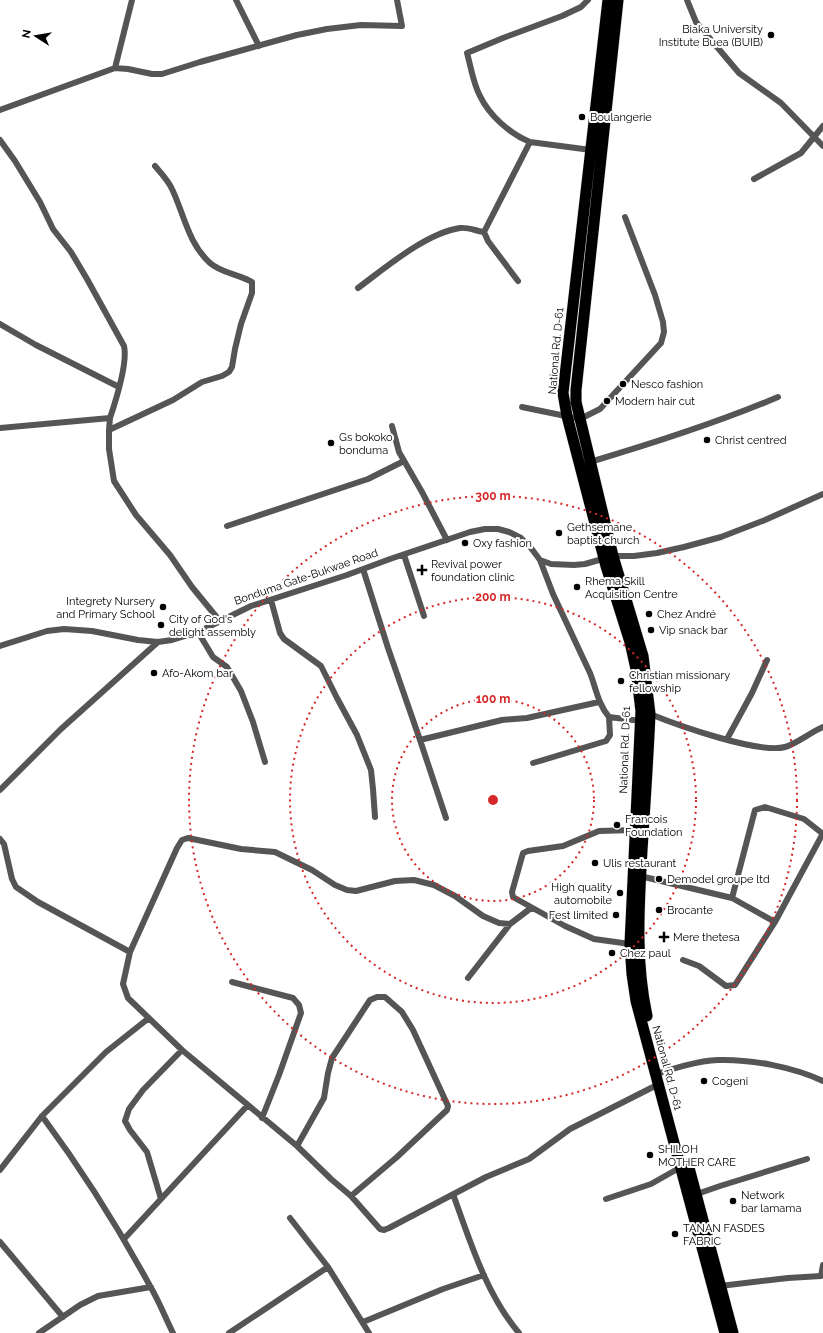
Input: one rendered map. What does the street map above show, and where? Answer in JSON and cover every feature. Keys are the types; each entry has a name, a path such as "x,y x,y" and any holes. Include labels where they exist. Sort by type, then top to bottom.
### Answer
{"highway":[{"name":"National Rd. D-61","path":"608,0 563,393 567,416 609,557 643,656 650,714 640,876 638,944 643,999 659,1077 722,1330"},
{"name":"National Rd. D-61","path":"618,0 576,390 576,402 609,557 636,669 641,711 630,944 636,1001 697,1194 733,1333"}],"street":[{"path":"115,68 132,0"},
{"path":"236,0 260,46"},
{"path":"0,110 115,68 152,74 162,74 297,35 327,29 361,25 402,26 397,0"},
{"path":"588,0 581,7 562,16 502,38 468,53 479,95 490,111 502,124 530,142 591,150"},
{"path":"687,0 696,22 739,73 781,103 823,146"},
{"path":"754,179 801,153 823,126"},
{"path":"0,140 15,161 40,202 53,229 71,252 124,346 125,352 119,387 110,418 109,430 109,449 114,481 136,515 170,555 192,587 219,620"},
{"path":"518,281 488,242 484,232 530,142"},
{"path":"109,430 173,400 202,382 222,376 229,372 232,366 241,324 248,309 252,293 252,282 221,270 210,263 198,250 181,213 172,188 155,166"},
{"path":"522,407 580,419 600,409 661,343 664,332 663,322 655,295 625,217"},
{"path":"358,288 414,248 439,234 461,228 484,232"},
{"path":"0,324 36,345 119,387"},
{"path":"590,462 684,433 735,415 778,397"},
{"path":"0,428 110,418"},
{"path":"392,426 399,452 447,540"},
{"path":"227,526 368,479 404,461"},
{"path":"540,560 551,564 574,565 585,564 609,557 657,553 684,547 721,537 765,520 823,494"},
{"name":"Bonduma Gate-Bukwae Road","path":"0,646 47,632 64,629 92,631 138,640 158,642 172,640 198,632 219,620 251,606 470,532 485,529 498,529 509,532 520,538 531,548 540,560 553,594 590,673 599,702 608,717"},
{"path":"404,555 424,616"},
{"path":"363,569 388,648 446,818"},
{"path":"271,600 280,633 284,639 322,666 357,735 371,770 374,789 375,817"},
{"path":"198,632 214,657 227,667 241,691 253,722 265,762"},
{"path":"0,790 61,729 158,642"},
{"path":"727,739 752,693 767,660"},
{"path":"420,740 490,722 533,716 599,702"},
{"path":"650,714 727,739 773,748 786,746 823,727"},
{"path":"533,763 606,741 610,735 608,717 641,721"},
{"path":"683,960 699,966 726,986 735,985 775,922 823,835 804,819 765,807 755,810 732,898"},
{"path":"630,944 594,938 565,926 513,897 512,892 523,853 563,846 599,831 635,830"},
{"path":"510,924 499,923 482,916 455,896 434,885 414,880 395,882 356,891 346,890 335,886 312,870 275,852 241,849 188,838 182,840 177,848 130,952 123,984 128,998 182,1050 296,1146 351,1196 380,1229 384,1230 486,1177 529,1160 570,1129 659,1077 699,1062 718,1060 740,1061 788,1069 823,1080"},
{"path":"0,839 4,844 12,879 16,887 38,902 130,952"},
{"path":"640,876 732,898 775,922"},
{"path":"468,978 510,924 531,908"},
{"path":"232,982 293,998 299,1005 301,1012 262,1118"},
{"path":"296,1146 324,1098 332,1058 370,1000 377,997 385,997 402,1012 413,1030 448,1106 447,1110 397,1157 351,1196"},
{"path":"0,1170 42,1116 106,1052 149,1018"},
{"path":"161,1199 148,1152 130,1130 125,1121 129,1108 143,1090 182,1050"},
{"path":"124,1239 247,1106"},
{"path":"42,1116 70,1153 124,1239 151,1287 173,1333"},
{"path":"697,1194 807,1159"},
{"path":"606,1199 651,1184 681,1168"},
{"path":"453,1194 484,1275 504,1312 519,1333"},
{"path":"290,1218 328,1267 369,1333"},
{"path":"0,1242 63,1317"},
{"path":"720,1286 822,1276 823,1265"},
{"path":"229,1333 328,1267"},
{"path":"363,1322 443,1289 484,1275"},
{"path":"40,1333 80,1304 98,1296 151,1287"}],"place":[{"name":"Biaka University Institute Buea (BUIB)","path":"771,35"},
{"name":"Boulangerie","path":"582,117"},
{"name":"Nesco fashion","path":"623,384"},
{"name":"Modern hair cut","path":"607,401"},
{"name":"Christ centred","path":"707,440"},
{"name":"Gs bokoko bonduma","path":"331,443"},
{"name":"Gethsemane baptist church","path":"559,533"},
{"name":"Oxy fashion","path":"465,543"},
{"name":"Revival power foundation clinic","path":"422,570"},
{"name":"Rhema Skill Acquisition Centre","path":"577,587"},
{"name":"Integrety Nursery and Primary School","path":"163,607"},
{"name":"Chez André","path":"649,614"},
{"name":"City of God's delight assembly","path":"161,625"},
{"name":"Vip snack bar","path":"651,630"},
{"name":"Afo-Akom bar","path":"154,673"},
{"name":"Christian missionary fellowship","path":"621,681"},
{"name":"Francois Foundation","path":"617,825"},
{"name":"Ulis restaurant","path":"595,863"},
{"name":"Demodel groupe ltd","path":"659,879"},
{"name":"High quality automobile","path":"620,893"},
{"name":"Brocante","path":"659,910"},
{"name":"Fest limited","path":"616,915"},
{"name":"Mere thetesa","path":"664,937"},
{"name":"Chez paul","path":"612,953"},
{"name":"Cogeni","path":"704,1081"},
{"name":"SHILOH MOTHER CARE","path":"650,1155"},
{"name":"Network bar lamama","path":"733,1201"},
{"name":"TANAN FASDES FABRIC","path":"675,1234"}]}
